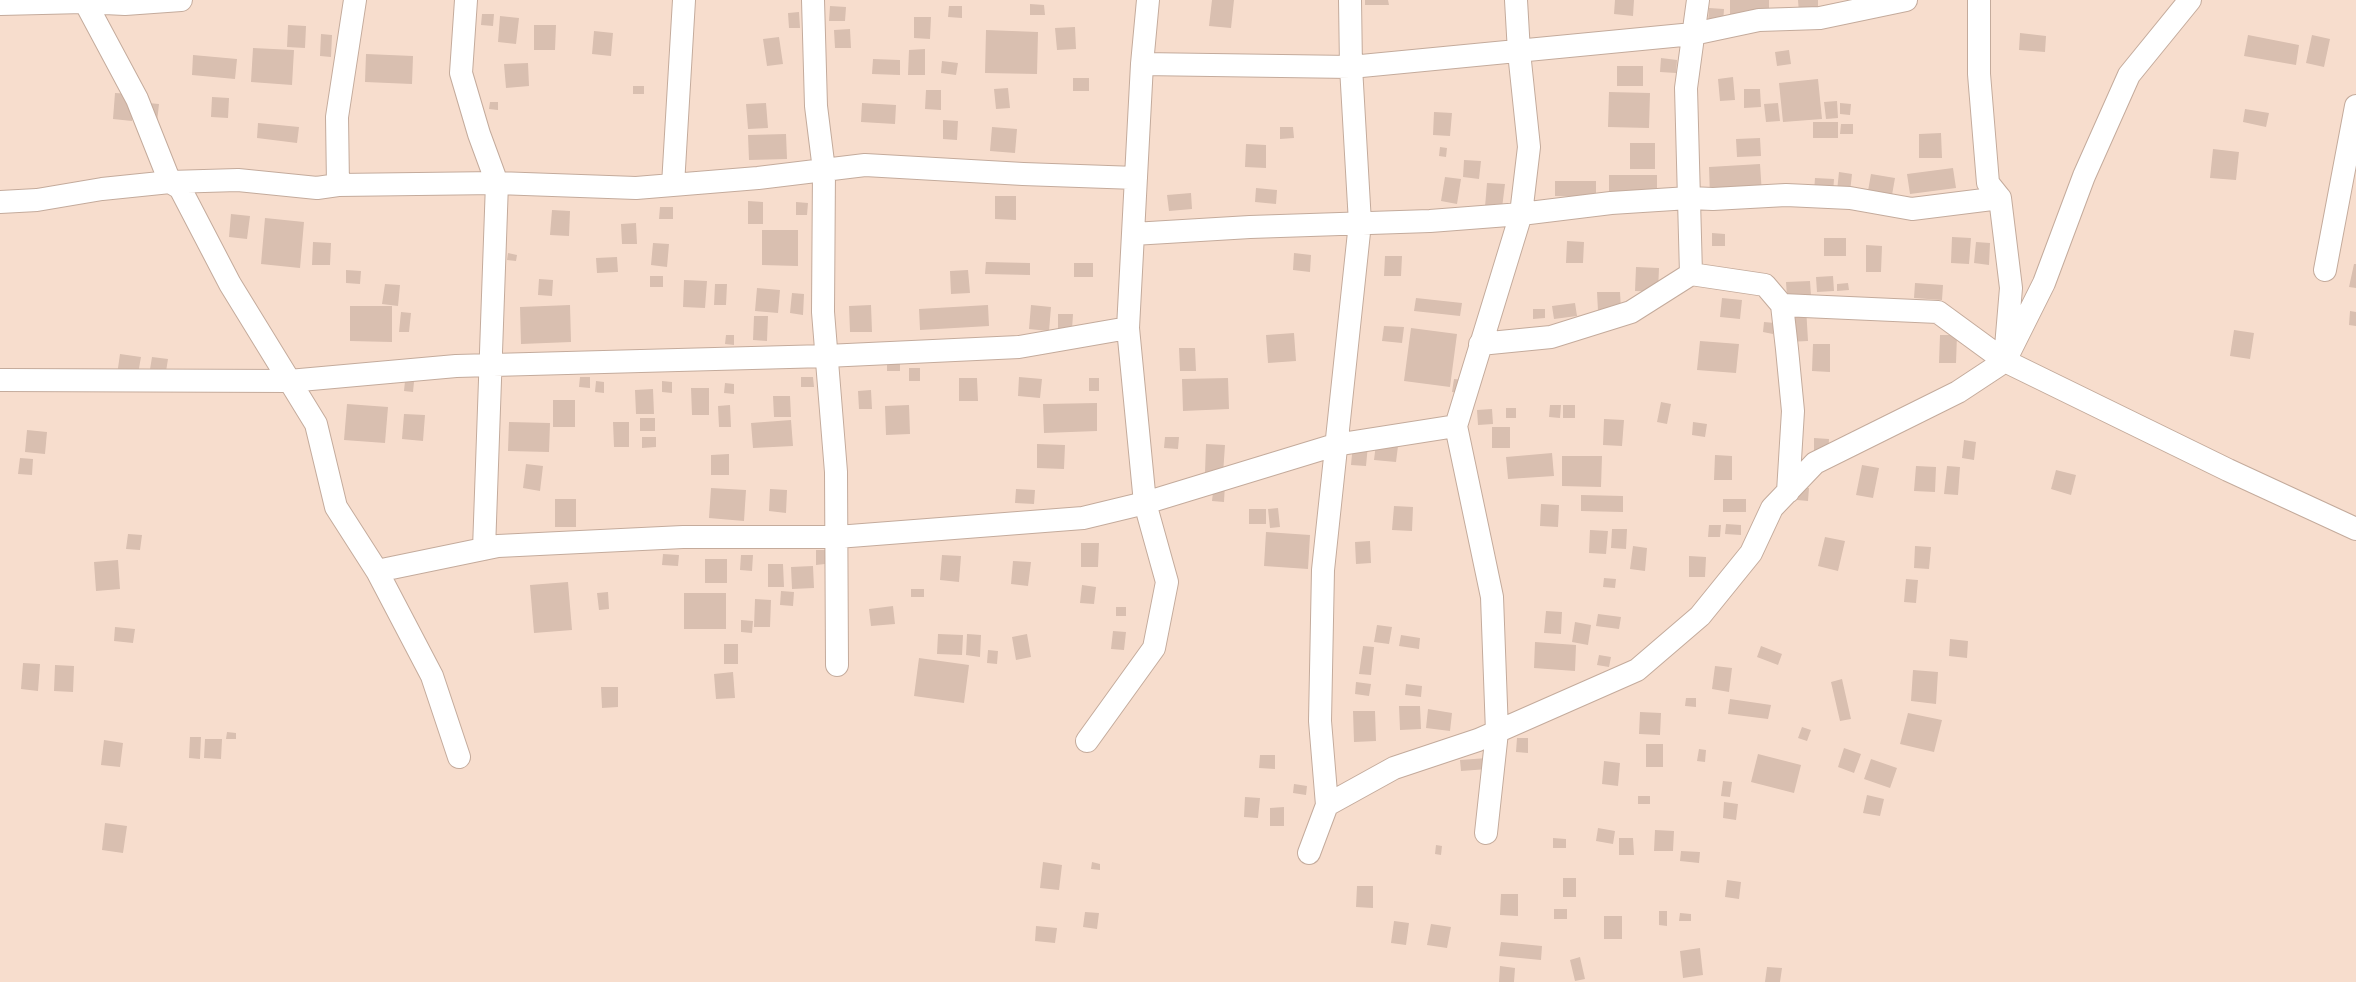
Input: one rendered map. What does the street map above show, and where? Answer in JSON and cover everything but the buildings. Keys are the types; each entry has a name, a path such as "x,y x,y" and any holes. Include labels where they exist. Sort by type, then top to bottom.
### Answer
{"street":[{"path":"0,4 84,1 125,4 181,0"},
{"path":"338,185 337,116 354,0"},
{"path":"466,0 461,73 479,134 497,183 484,549"},
{"path":"673,185 684,0"},
{"path":"813,0 816,106 824,170 823,312 836,472 837,665"},
{"path":"1088,741 1154,648 1167,582 1145,503 1128,328 1142,64 1148,0"},
{"path":"1309,853 1327,805 1320,721 1322,589 1335,445 1360,223 1351,67 1350,0"},
{"path":"1486,833 1497,732 1492,597 1456,426 1521,214 1530,147 1519,52 1516,0"},
{"path":"1691,274 1686,88 1698,0"},
{"path":"1142,64 1351,67 1693,34 1759,20 1820,18 1906,0"},
{"path":"1978,0 1979,74 1988,183 2000,198 2012,288 2005,361"},
{"path":"1327,805 1394,768 1497,732 1636,670 1700,616 1751,553 1772,508 1815,463 1958,392 2005,361 2044,283 2084,176 2129,75 2190,0"},
{"path":"84,1 137,99 170,182 180,188 230,284 316,424 336,507 377,571 432,676 459,757"},
{"path":"2325,270 2356,106"},
{"path":"0,202 37,200 102,189 170,182 238,180 317,188 338,185 497,183 636,188 865,165 1136,178"},
{"path":"1133,234 1521,214 1689,198 1713,200 1786,195 1850,198 1912,209 2000,198"},
{"path":"1480,344 1551,337 1631,312 1691,274 1765,285 1782,305 1793,411 1788,492"},
{"path":"1782,305 1938,312 2005,361 2228,470 2356,529"},
{"path":"0,380 289,381 456,366 826,356 1019,347 1128,328"},
{"path":"377,571 498,546 683,537 837,537 1083,518 1145,503 1335,445 1456,426"}]}
